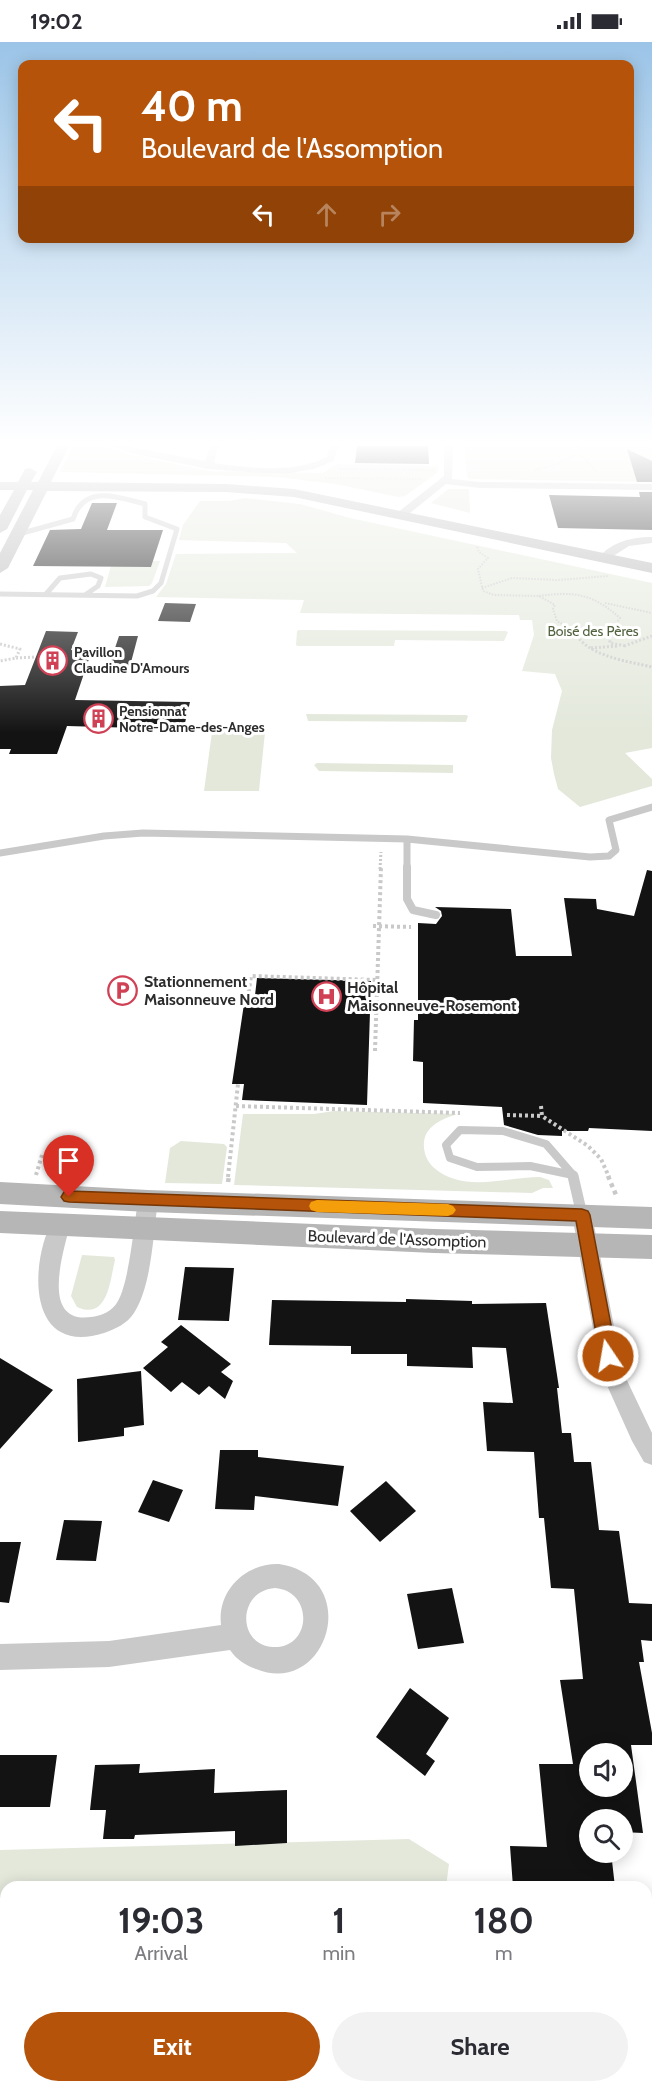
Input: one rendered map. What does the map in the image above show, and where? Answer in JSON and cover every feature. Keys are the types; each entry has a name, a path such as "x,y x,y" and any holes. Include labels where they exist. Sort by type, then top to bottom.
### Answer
{"main road":[{"path":"0,567 15,542"},
{"path":"553,542 607,553 652,558"},
{"path":"607,553 652,568"},
{"name":"Boulevard de l'Assomption","path":"0,1193 148,1201 652,1218"},
{"name":"Boulevard de l'Assomption","path":"0,1222 434,1241 652,1247"}],"street":[{"path":"607,553 633,542"},
{"path":"60,1225 49,1278 49,1305 57,1318 71,1327 100,1326 115,1319 127,1306 148,1201"},
{"path":"582,1215 612,1372 640,1434 652,1454"},
{"path":"0,1657 109,1654 236,1636"}],"lane":[{"path":"0,594 137,596 153,591 161,583 173,542"},
{"path":"46,594 60,578 91,574 101,578 98,586 85,595"},
{"path":"0,853 104,836 143,833 407,839 590,858 609,856 616,850 609,820 652,807"},
{"path":"407,839 407,899 413,909 436,915"},
{"path":"573,1175 530,1166 477,1167 450,1158 446,1144 460,1130 503,1131 546,1144 573,1175 582,1215"}],"path":[{"path":"477,543 479,552 488,558 478,569 483,591 494,595 539,596 571,592 587,595 604,603 652,614"},
{"path":"482,588 512,578 558,580 581,577 603,578 615,574"},
{"path":"539,596 555,605 553,609 556,621 573,628 577,639 591,648 607,656 652,667"},
{"path":"604,603 620,618 609,632 610,643 626,646"},
{"path":"591,648 626,646 652,636"},
{"path":"0,644 20,649 16,658"},
{"path":"0,661 36,657"},
{"path":"375,1051 381,849"},
{"path":"373,926 414,927"},
{"path":"247,1004 251,976 377,980"},
{"path":"228,1188 238,1084"},
{"path":"236,1106 472,1114"},
{"path":"541,1106 542,1116"},
{"path":"495,1114 542,1116 581,1141 601,1159 618,1198"},
{"path":"35,1181 42,1155"}],"green space":[{"name":"Boisé des Pères","path":"238,542 460,542 652,583 652,748 625,753 652,779 652,786 580,807 558,789 551,758 552,730 562,691 555,674 522,671 534,635 532,620 520,620 519,615 300,613 304,600 156,597 166,584 176,554 297,553 286,543"},
{"path":"153,561 160,561 149,586 105,587 111,566 151,567"},
{"path":"299,630 508,632 504,641 395,640 394,646 298,646 296,645"},
{"path":"306,714 468,716 466,722 308,721"},
{"path":"212,732 265,732 259,791 204,791"},
{"path":"317,763 453,765 453,773 319,771 314,765"},
{"path":"334,1111 457,1114 436,1123 425,1136 425,1153 433,1167 457,1180 485,1182 540,1177 549,1180 553,1188 543,1188 532,1193 234,1185 243,1114 314,1114"},
{"path":"181,1141 224,1144 227,1147 222,1184 165,1183 170,1148"},
{"path":"82,1255 114,1257 115,1260 106,1296 101,1304 87,1310 77,1307 71,1296"},
{"path":"409,1839 449,1864 447,1881 0,1881 0,1850"}],"building":[{"path":"44,542 159,542 151,567 33,566"},
{"path":"165,603 196,604 190,622 158,621"},
{"name":"Pensionnat Notre-Dame-des-Anges","path":"46,631 78,632 71,650 92,650 75,700 190,702 184,727 67,726 57,754 9,754 11,749 0,749 0,686 25,685"},
{"path":"119,636 138,636 130,666 109,666"},
{"path":"647,870 652,871 652,1131 589,1128 588,1131 562,1131 562,1136 538,1135 504,1125 502,1107 423,1103 423,1062 413,1061 414,1020 418,1020 418,923 436,924 442,916 441,911 435,907 511,909 516,956 572,956 564,898 596,899 597,909 634,916"},
{"path":"257,978 371,981 367,1105 242,1100 244,1084 232,1084 244,1004 254,1004"},
{"path":"185,1267 234,1268 229,1321 178,1320"},
{"path":"406,1299 472,1301 472,1304 546,1303 559,1388 557,1388 562,1433 571,1433 574,1462 591,1462 599,1530 619,1531 629,1603 652,1604 652,1641 641,1640 644,1662 639,1662 652,1733 652,1745 579,1743 579,1797 633,1797 633,1760 643,1833 633,1833 633,1809 579,1809 579,1863 612,1863 614,1881 513,1881 510,1846 547,1847 539,1764 573,1764 560,1680 583,1679 574,1589 551,1588 544,1518 539,1518 534,1452 487,1451 483,1402 513,1403 506,1348 472,1347 473,1368 407,1366 407,1354 351,1354 351,1346 269,1345 272,1300 406,1302"},
{"path":"181,1325 231,1364 221,1372 233,1381 225,1399 209,1386 199,1395 182,1382 171,1392 143,1368 168,1347 161,1342"},
{"path":"0,1358 53,1390 0,1449"},
{"path":"141,1371 144,1425 124,1428 124,1436 78,1442 77,1379"},
{"path":"220,1450 258,1450 258,1457 344,1466 338,1506 255,1496 254,1510 215,1509"},
{"path":"153,1480 183,1490 169,1522 138,1512"},
{"path":"386,1481 416,1511 380,1542 350,1511"},
{"path":"64,1520 102,1521 96,1561 56,1560"},
{"path":"0,1542 21,1542 9,1603 0,1602"},
{"path":"452,1588 464,1643 418,1649 407,1594"},
{"path":"410,1688 449,1718 426,1754 435,1761 425,1776 376,1737"},
{"path":"0,1755 57,1755 50,1807 0,1807"},
{"path":"140,1764 139,1773 215,1769 214,1793 287,1790 287,1843 235,1846 235,1831 135,1835 134,1839 103,1839 106,1810 90,1810 95,1765"}],"slow traffic":[{"path":"317,1206 448,1210"}],"place":[{"name":"Pavillon Claudine D'Amours","path":"53,660"},
{"name":"Pensionnat Notre-Dame-des-Anges","path":"98,719"},
{"name":"Stationnement Maisonneuve Nord","path":"123,990"},
{"name":"Hôpital Maisonneuve-Rosemont","path":"326,996"}],"route":[{"path":"69,1197 582,1215 608,1356"}]}
